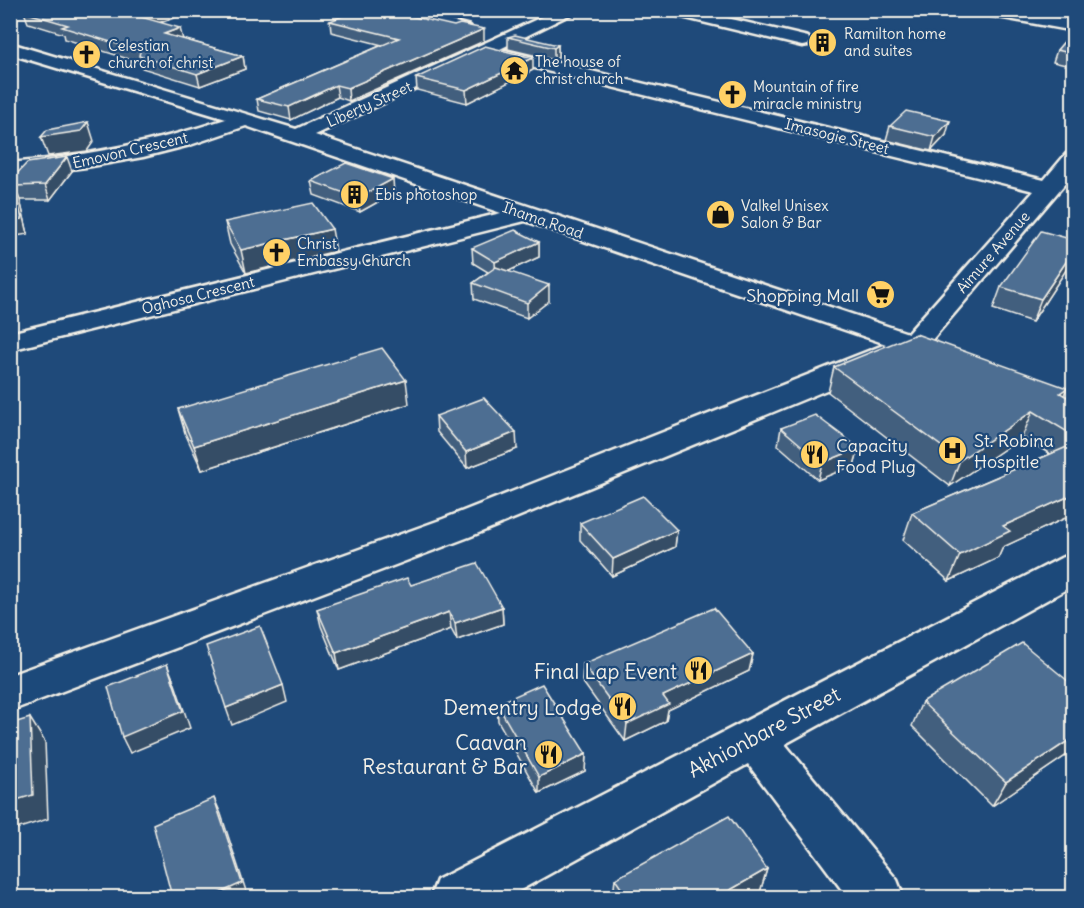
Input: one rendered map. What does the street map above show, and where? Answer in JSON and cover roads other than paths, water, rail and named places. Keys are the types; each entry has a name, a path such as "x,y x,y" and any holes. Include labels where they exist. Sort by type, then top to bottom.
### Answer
{"street":[{"path":"387,10 510,40"},
{"name":"Liberty Street","path":"297,136 571,10"},
{"path":"671,10 801,41"},
{"path":"987,10 1074,26"},
{"name":"Ihama Road","path":"11,48 246,119 929,350"},
{"name":"Imasogie Street","path":"486,51 1049,188"},
{"name":"Emovon Crescent","path":"10,170 64,165 131,153 163,146 246,119"},
{"name":"Aimure Avenue","path":"929,350 1049,188 1074,159"},
{"name":"Oghosa Crescent","path":"10,342 525,214"},
{"path":"10,693 929,350"},
{"name":"Akhionbare Street","path":"455,897 1074,568"},
{"path":"753,737 879,897"}],"place":[{"name":"Ramilton home and suites","path":"823,42"},
{"name":"Celestian church of christ","path":"87,54"},
{"name":"The house of christ church","path":"514,70"},
{"name":"Mountain of fire miracle ministry","path":"732,95"},
{"name":"Ebis photoshop","path":"354,194"},
{"name":"Valkel Unisex Salon & Bar","path":"720,214"},
{"name":"Christ Embassy Church","path":"276,252"},
{"name":"Shopping Mall","path":"880,295"},
{"name":"St. Robina Hospitle","path":"953,450"},
{"name":"Capacity Food Plug","path":"815,455"},
{"name":"Final Lap Event","path":"698,671"},
{"name":"Dementry Lodge","path":"623,707"},
{"name":"Caavan Restaurant & Bar","path":"548,754"}]}
